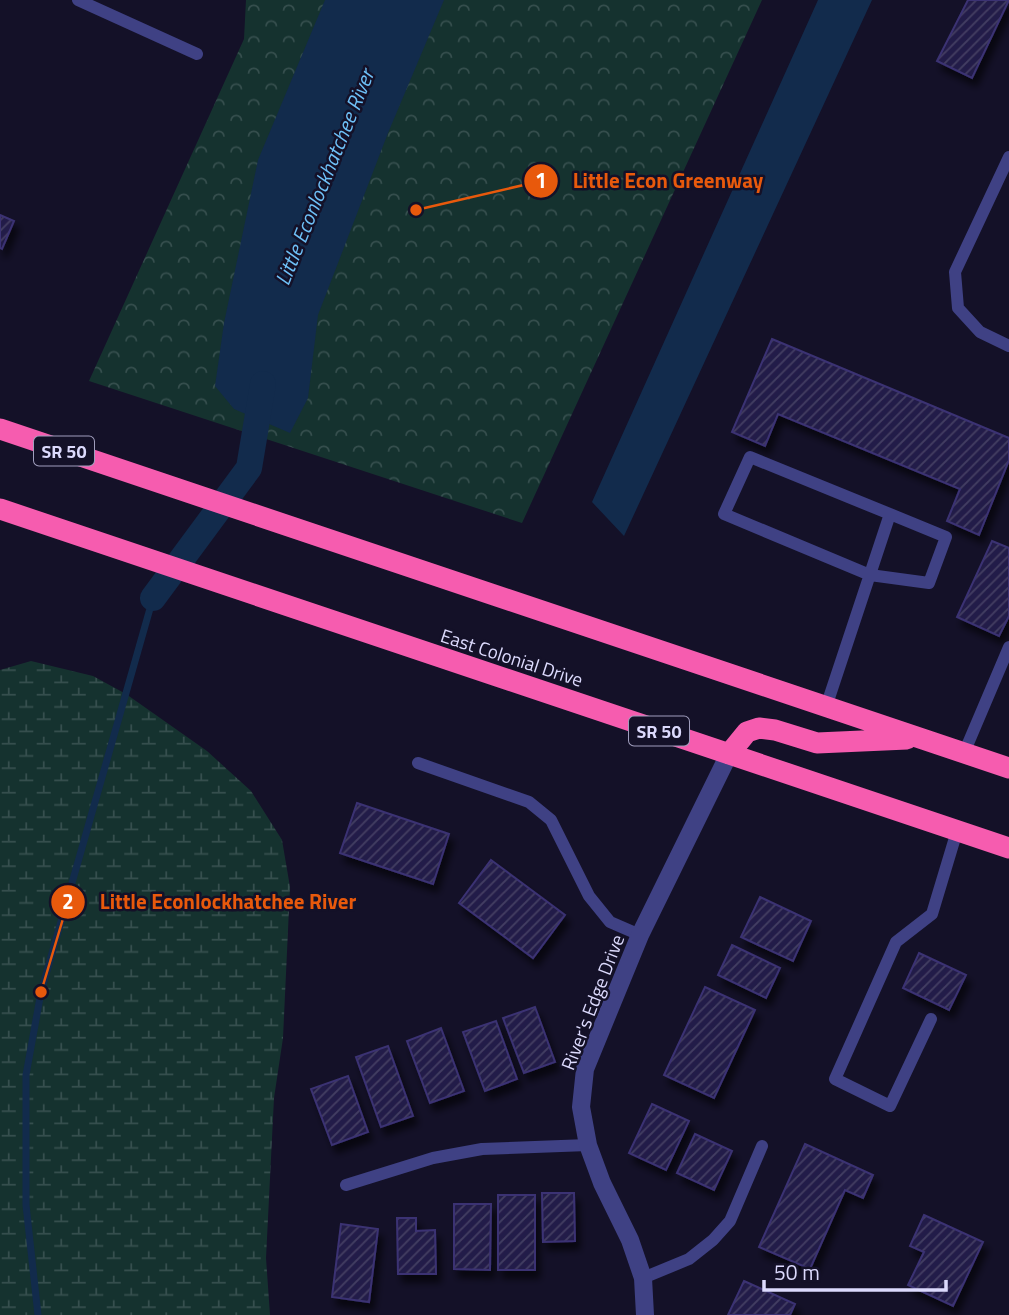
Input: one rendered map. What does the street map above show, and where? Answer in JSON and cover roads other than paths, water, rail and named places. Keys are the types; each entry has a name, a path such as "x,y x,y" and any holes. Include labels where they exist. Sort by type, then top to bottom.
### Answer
{"highway":[{"name":"SR 50","path":"0,429 1009,768"},
{"name":"East Colonial Drive","path":"0,509 1009,848"},
{"path":"729,754 747,732 759,728 817,743 923,739"}],"street":[{"name":"River's Edge Drive","path":"645,1315 643,1278 630,1240 588,1145 581,1107 585,1069 640,935 729,754"}],"lane":[{"path":"78,0 197,54"},
{"path":"1009,157 955,272 958,308 980,332 1009,346"},
{"path":"750,457 890,514 946,537 929,583 870,575 724,514 750,457"},
{"path":"826,706 890,514"},
{"path":"964,753 1009,647"},
{"path":"418,763 529,802 551,820 589,896 610,922 640,935"},
{"path":"931,1020 890,1106 835,1079 896,942 932,914 957,831"},
{"path":"346,1185 433,1158 482,1149 588,1145"},
{"path":"643,1278 689,1259 713,1240 730,1221 762,1146"}],"water":[{"path":"325,0 444,0 388,133 318,315 308,398 290,433 234,409 215,386 224,323 258,160"},
{"path":"818,0 872,0 624,536 592,502"}],"waterway":[{"name":"Little Econlockhatchee River","path":"153,598 249,468 263,384"},
{"name":"Little Econlockhatchee River","path":"38,1315 26,1205 26,1075 41,992 153,598"}],"place":[{"name":"Little Econ Greenway","path":"416,210"},
{"name":"Little Econlockhatchee River","path":"41,992"}]}
